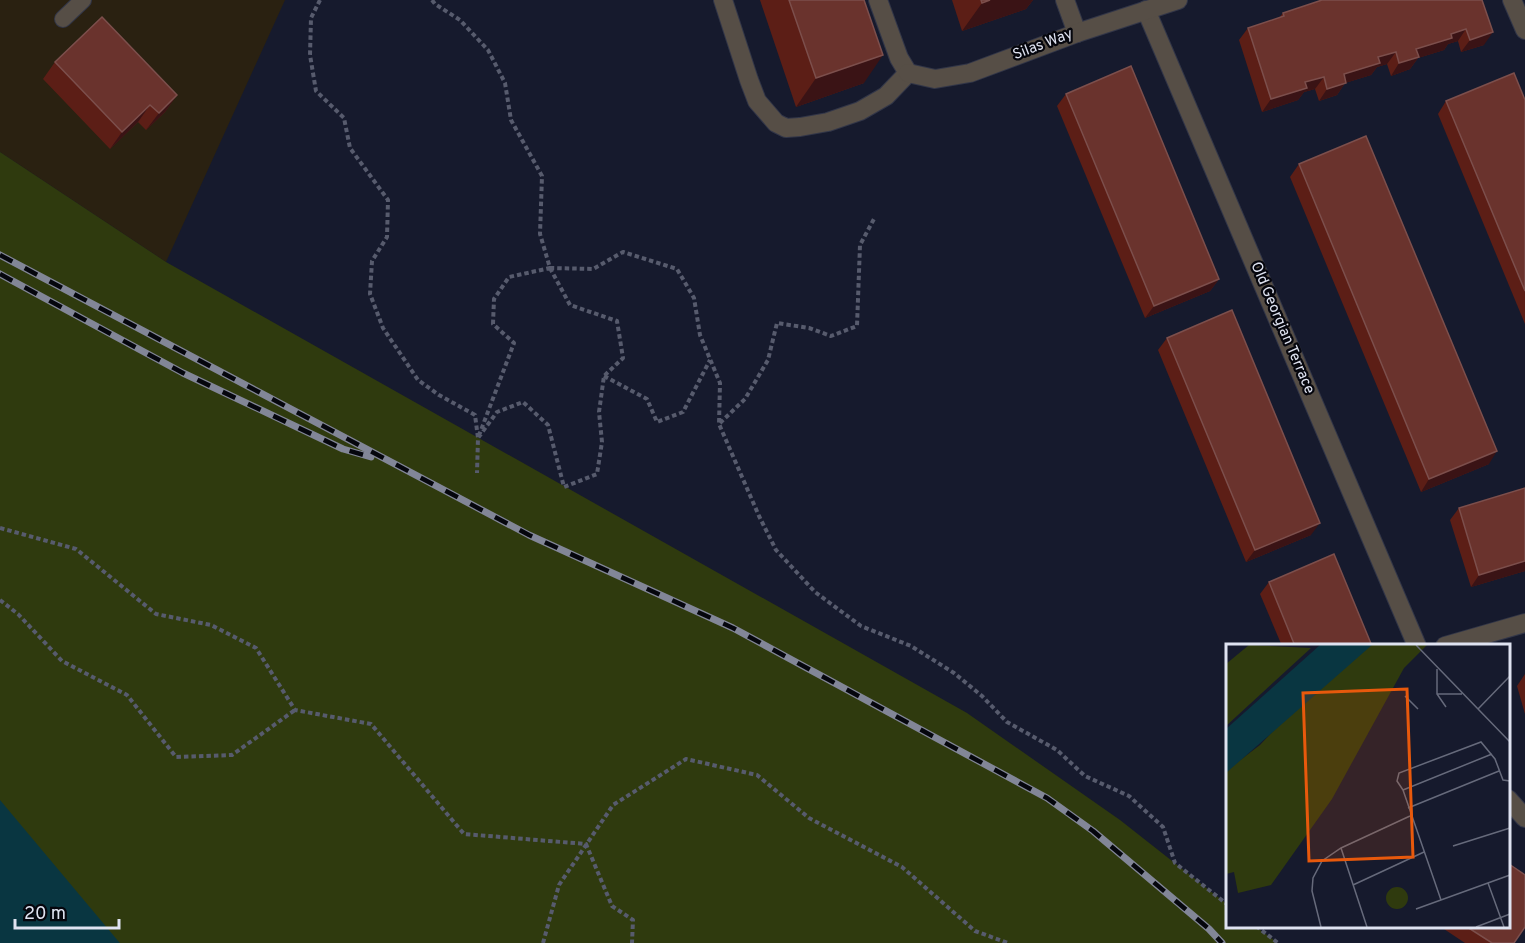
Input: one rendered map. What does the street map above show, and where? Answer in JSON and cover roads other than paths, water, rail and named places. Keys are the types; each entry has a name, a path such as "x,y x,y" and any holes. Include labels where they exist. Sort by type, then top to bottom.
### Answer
{"street":[{"path":"723,0 757,101 776,123 786,128 800,128 828,122 860,111 886,96 908,73 899,58 878,0"},
{"path":"1065,0 1077,33"},
{"name":"Silas Way","path":"908,73 935,79 970,73 1077,33 1178,0"},
{"path":"1512,0 1525,30"},
{"name":"Old Georgian Terrace","path":"1146,10 1416,644"},
{"path":"1452,644 1525,623"},
{"path":"1510,800 1525,818"}],"lane":[{"path":"63,19 83,0"}],"water":[{"path":"0,800 119,942 120,943 0,943"}],"railway":[{"path":"0,255 529,535 733,628 1047,798 1093,831 1209,929 1222,943"},
{"path":"0,274 183,373 343,449 371,457"}]}
